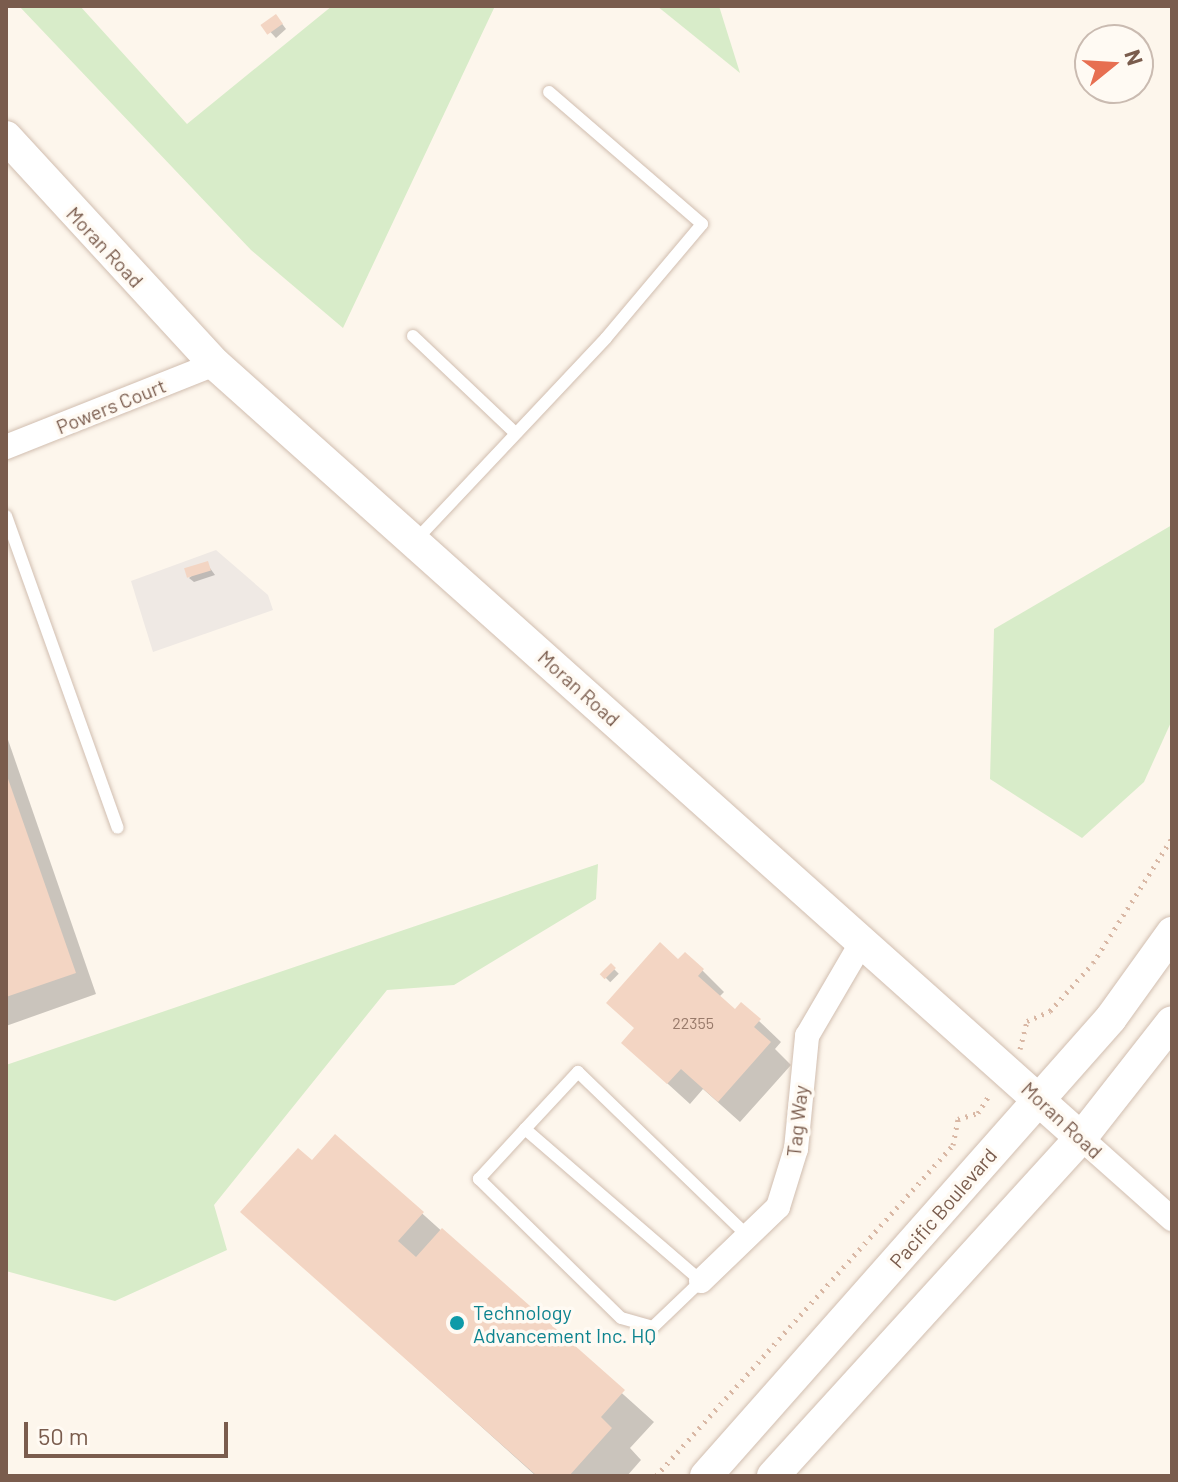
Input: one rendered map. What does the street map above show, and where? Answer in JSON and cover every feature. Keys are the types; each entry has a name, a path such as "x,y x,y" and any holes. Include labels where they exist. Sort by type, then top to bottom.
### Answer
{"street":[{"name":"Moran Road","path":"6,137 215,364 1172,1219"},
{"name":"Powers Court","path":"6,447 215,364"},
{"name":"Pacific Boulevard","path":"706,1476 1111,1018 1172,933"},
{"name":"Tag Way","path":"701,1281 778,1207 791,1174 807,1036 862,942"},
{"path":"773,1476 1081,1138 1172,1022"}],"lane":[{"path":"414,542 514,432 606,338 702,224 549,92"},
{"path":"413,336 514,432"},
{"path":"6,516 118,828"},
{"path":"6,568 21,562"},
{"path":"525,1129 701,1281 653,1327 621,1318 479,1179 525,1129 578,1072 747,1235"}],"path":[{"path":"656,1476 953,1145 958,1119 978,1113 1027,1039 1027,1021 1050,1011 1093,963 1172,838"}],"shaded area":[{"path":"216,550 268,595 273,610 153,652 131,581"}],"green space":[{"path":"19,6 80,6 187,124 332,6 495,6 343,328 251,250"},
{"path":"657,6 719,6 740,73"},
{"path":"1172,525 1172,720 1144,782 1082,838 990,779 994,629"},
{"path":"598,864 596,899 454,985 387,990 214,1205 227,1250 115,1301 6,1271 6,1065"}],"building":[{"path":"276,14 283,24 267,35 260,25"},
{"path":"208,561 211,571 187,578 184,568"},
{"path":"6,773 76,973 6,997"},
{"path":"660,942 678,959 685,952 704,969 698,976 735,1009 741,1002 761,1019 754,1027 771,1042 718,1102 681,1069 667,1084 621,1043 634,1028 606,1003"},
{"path":"611,963 616,968 605,979 600,974"},
{"name":"Technology Advancement Inc. HQ","path":"335,1134 424,1212 398,1241 416,1257 442,1228 625,1390 601,1417 612,1428 569,1476 537,1476 240,1212 298,1148 312,1160"}],"place":[{"name":"Technology Advancement Inc. HQ","path":"457,1323"}]}
